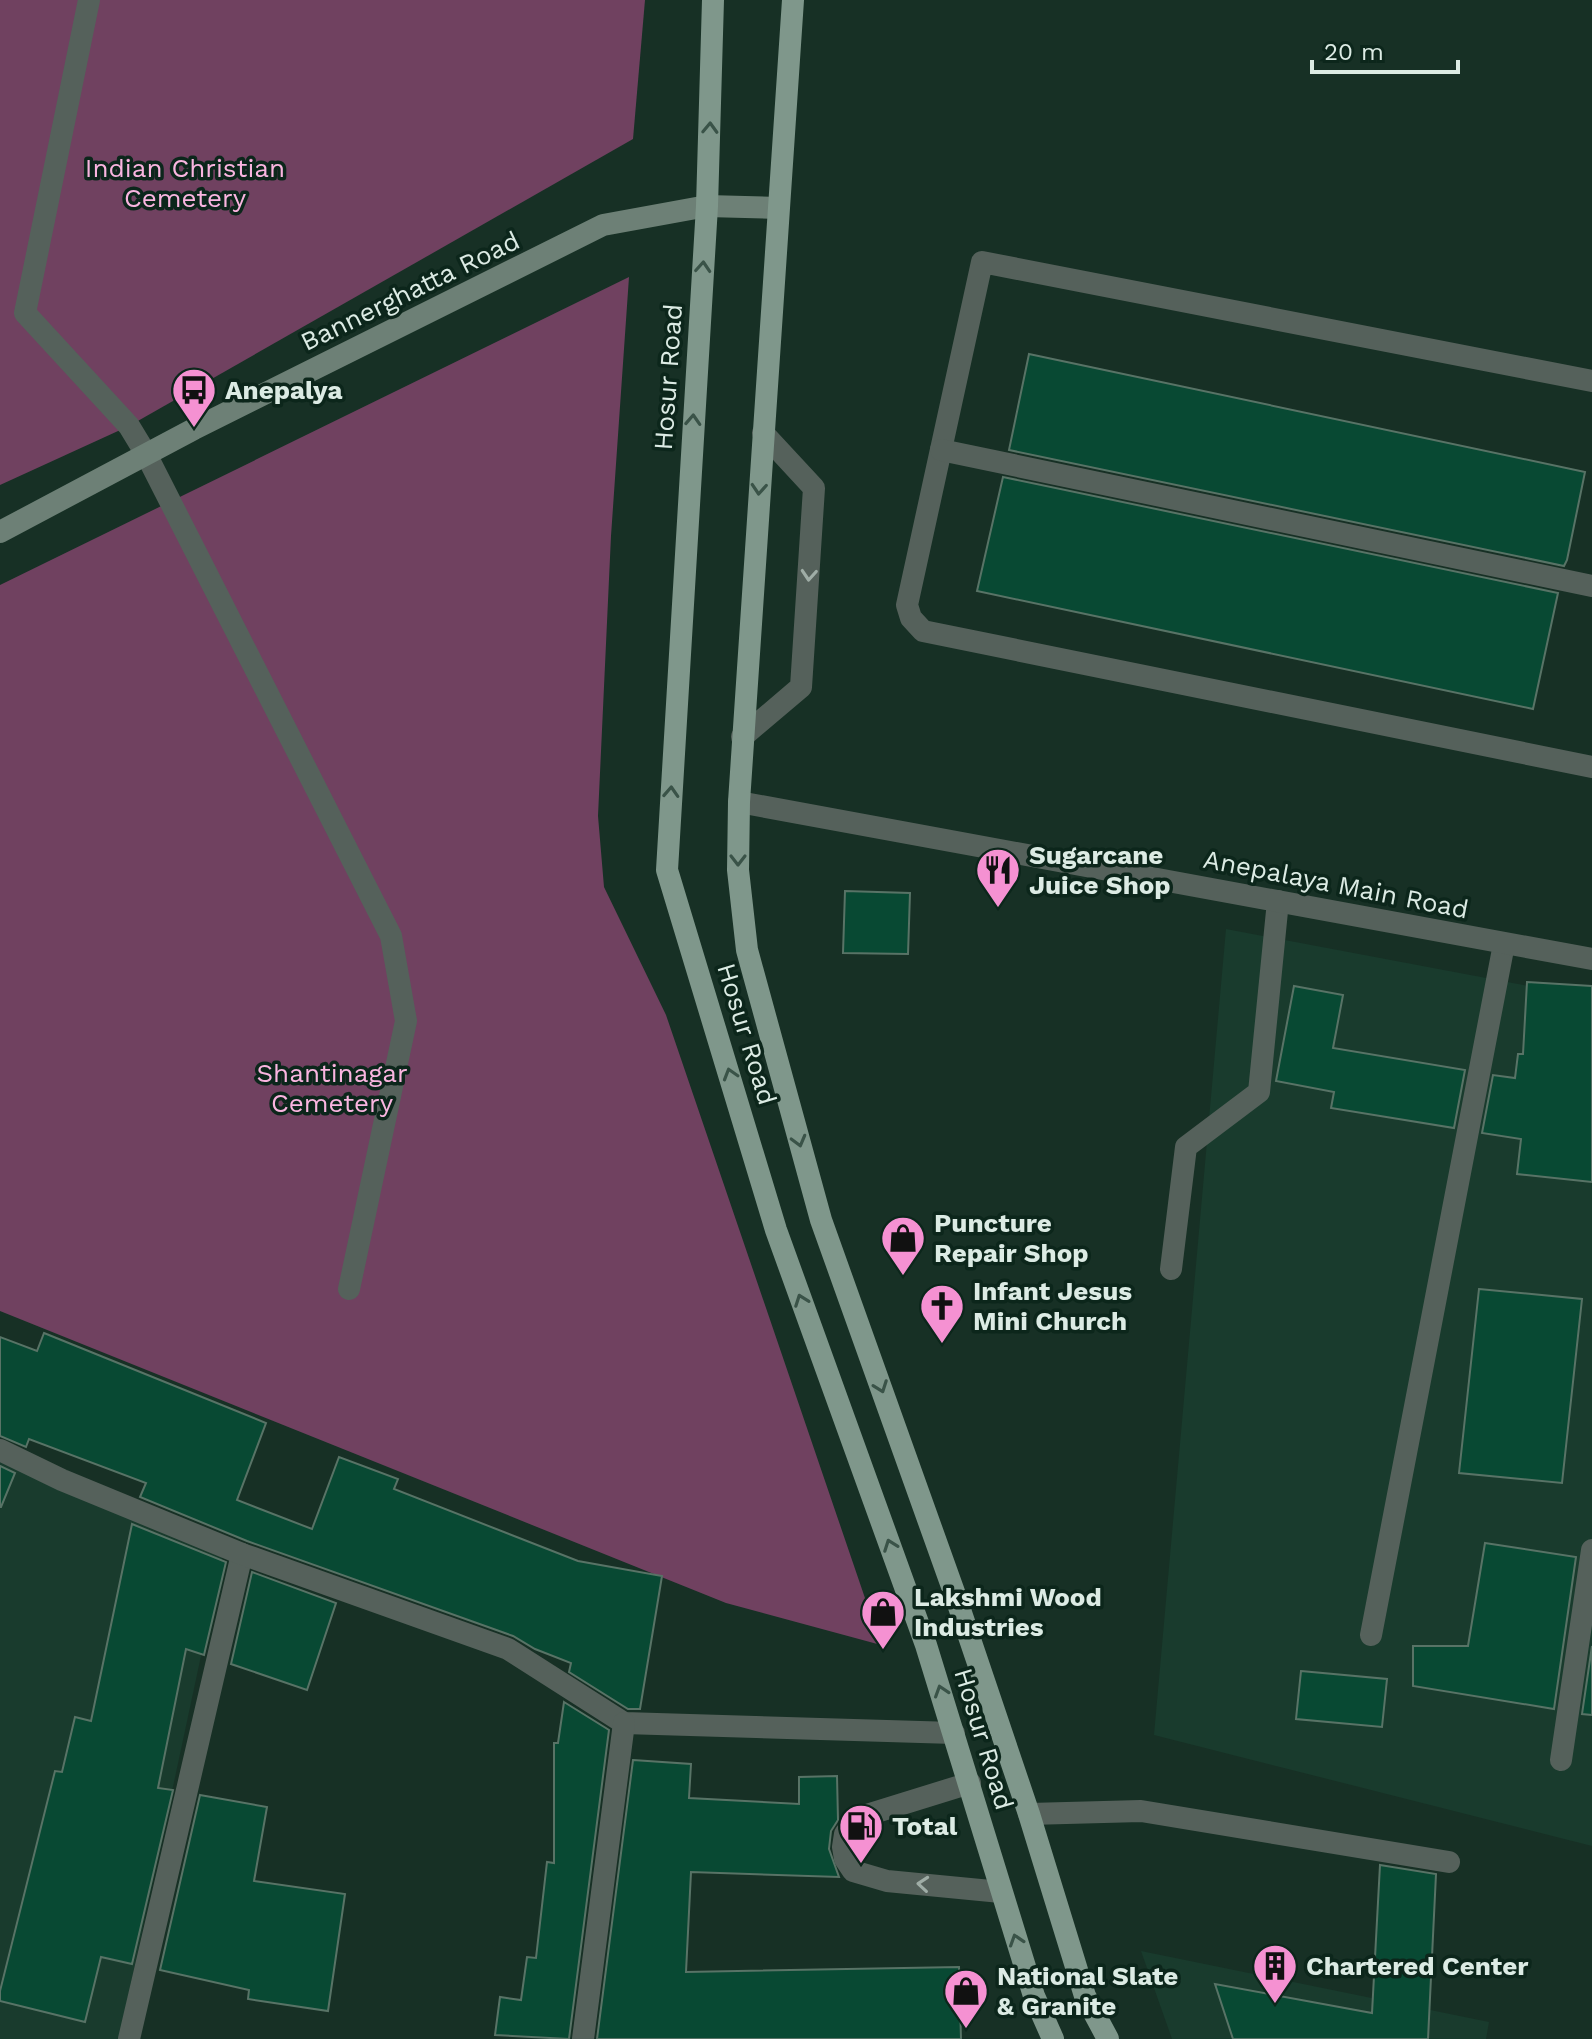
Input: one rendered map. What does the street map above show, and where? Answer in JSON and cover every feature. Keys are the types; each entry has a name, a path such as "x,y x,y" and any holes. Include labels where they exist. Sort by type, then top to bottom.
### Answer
{"main road":[{"name":"Hosur Road","path":"713,0 707,206 667,870 776,1230 954,1733 1034,1996 1053,2039"},
{"name":"Hosur Road","path":"793,0 742,737 738,870 747,950 821,1220 1029,1814 1085,1996 1108,2039"},
{"name":"Bannerghatta Road","path":"0,532 146,454 603,225 707,206 778,208"}],"street":[{"path":"89,0 25,313 129,426 146,454 391,936 406,1021 349,1289"},
{"path":"1592,381 982,262 908,595 911,618 923,631 1592,767"},
{"path":"742,737 801,687 814,488 763,433"},
{"path":"941,450 1592,586"},
{"name":"Anepalaya Main Road","path":"739,802 1592,959"},
{"path":"1171,1269 1186,1147 1259,1092 1278,901"},
{"path":"1371,1635 1504,944"},
{"path":"0,1450 62,1480 242,1554 508,1649 624,1723 954,1733"},
{"path":"1561,1760 1592,1550"},
{"path":"129,2039 242,1554"},
{"path":"583,2039 624,1723"},
{"path":"970,1783 857,1818 845,1834 845,1859 853,1871 887,1881 1001,1892"},
{"path":"1029,1814 1141,1811 1449,1862"}],"shaded area":[{"path":"1226,929 1592,998 1592,1846 1154,1735"},
{"path":"0,1457 223,1553 119,2039 0,2039"},
{"path":"1141,1951 1489,2022 1486,2039 1172,2039"}],"green space":[{"name":"Indian Christian Cemetery","path":"0,0 645,0 633,139 129,426 0,485"},
{"name":"Shantinagar Cemetery","path":"629,277 611,536 598,816 604,887 666,1015 881,1645 726,1603 0,1311 0,585"}],"building":[{"path":"1029,354 1585,472 1567,560 1564,566 1009,450"},
{"path":"1003,477 1558,593 1533,709 977,591"},
{"path":"845,891 910,893 908,954 843,953"},
{"path":"1527,982 1592,986 1592,1182 1517,1174 1521,1139 1482,1133 1493,1075 1515,1078 1518,1054 1523,1054"},
{"path":"1294,986 1343,995 1333,1048 1465,1070 1454,1128 1331,1108 1334,1092 1276,1081"},
{"path":"1479,1289 1582,1299 1562,1483 1459,1473"},
{"path":"44,1333 266,1423 237,1500 312,1529 339,1457 398,1479 394,1489 578,1561 662,1576 640,1709 628,1709 569,1672 571,1663 535,1649 513,1636 247,1541 140,1497 146,1483 29,1439 26,1447 0,1436 0,1337 37,1351"},
{"path":"0,1466 15,1473 1,1507 0,1507"},
{"path":"132,1524 226,1562 204,1655 186,1649 158,1788 173,1790 132,1964 101,1957 85,2022 0,2001 0,1991 55,1771 62,1772 75,1717 91,1721"},
{"path":"1485,1543 1576,1557 1554,1709 1413,1686 1413,1646 1468,1646"},
{"path":"252,1572 336,1603 307,1690 231,1664"},
{"path":"1592,1646 1592,1715 1582,1714"},
{"path":"1301,1671 1387,1679 1382,1727 1296,1719"},
{"path":"564,1702 609,1730 569,2039 495,2035 500,1997 521,2000 527,1957 536,1958 547,1862 554,1863 554,1743 558,1743"},
{"path":"633,1760 691,1764 689,1798 799,1804 799,1777 837,1776 838,1820 831,1831 829,1849 839,1877 691,1872 686,1972 959,1967 961,2039 597,2039"},
{"path":"200,1795 267,1807 254,1881 345,1894 328,2011 248,1999 249,1990 160,1970"},
{"path":"1380,1865 1436,1874 1428,2039 1233,2039 1215,1984 1372,2013"}],"place":[{"name":"Anepalya","path":"194,429"},
{"name":"Sugarcane Juice Shop","path":"998,909"},
{"name":"Puncture Repair Shop","path":"903,1277"},
{"name":"Infant Jesus Mini Church","path":"942,1345"},
{"name":"Lakshmi Wood Industries","path":"883,1651"},
{"name":"Total","path":"861,1865"},
{"name":"Chartered Center","path":"1275,2005"},
{"name":"National Slate & Granite","path":"966,2030"}]}
